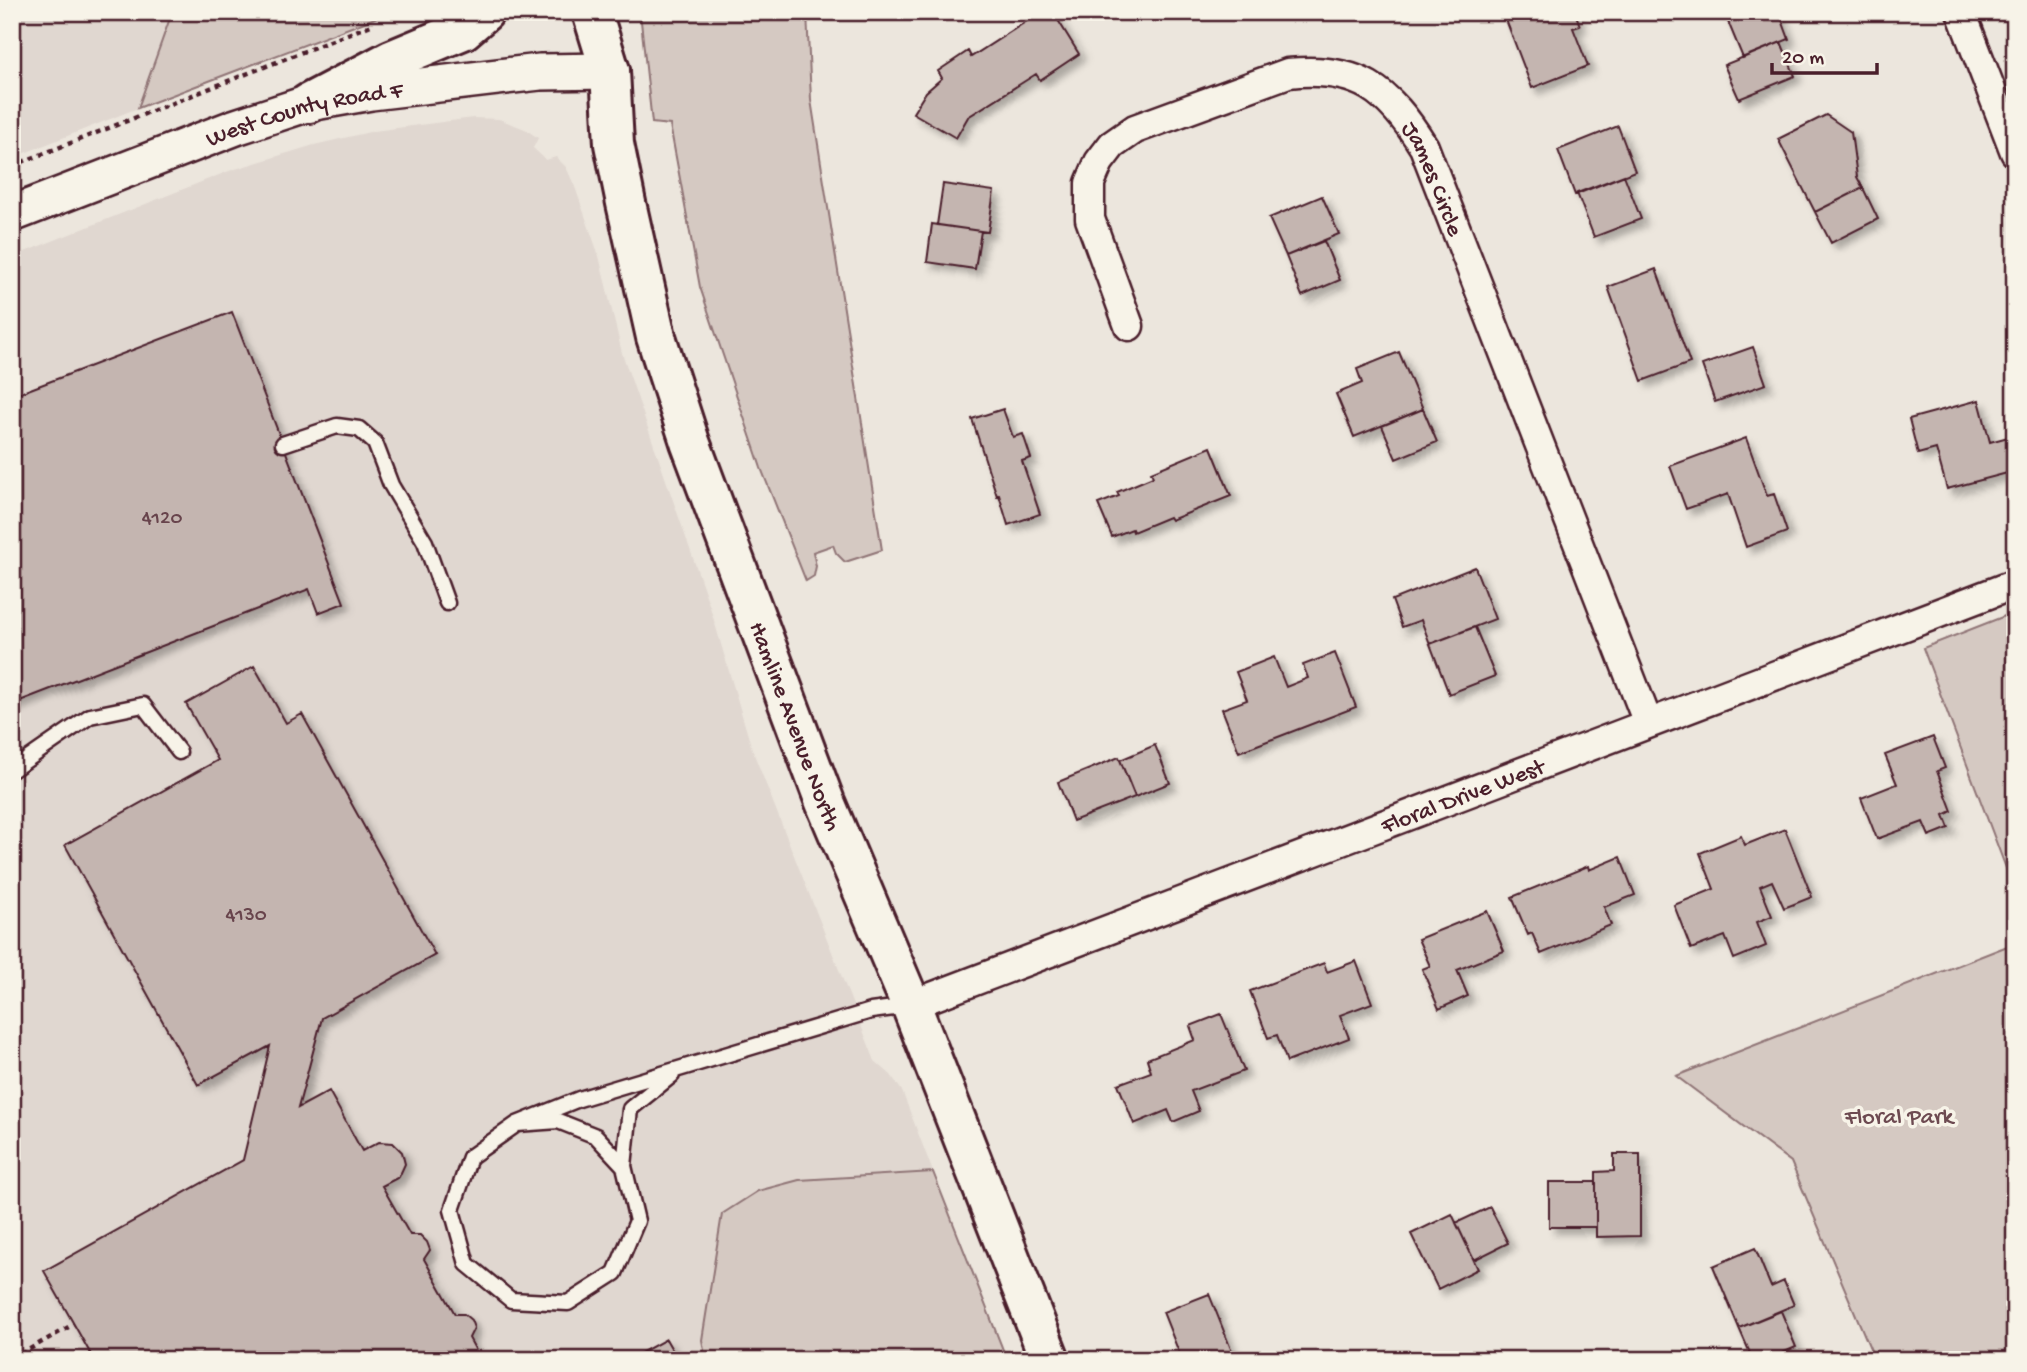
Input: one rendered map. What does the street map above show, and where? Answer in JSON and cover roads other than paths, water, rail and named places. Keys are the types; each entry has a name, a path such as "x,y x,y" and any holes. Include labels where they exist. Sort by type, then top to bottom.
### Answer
{"main road":[{"path":"309,103 391,60 463,30 484,12"},
{"name":"Hamline Avenue North","path":"592,12 610,71"},
{"name":"Hamline Avenue North","path":"617,12 610,71 617,156 656,337 690,442 825,802 911,1005 1050,1360"}],"street":[{"path":"1961,12 2015,152"},
{"name":"West County Road F","path":"12,214 236,127 309,103 371,92 540,72 610,71"},
{"name":"James Circle","path":"1129,326 1090,219 1090,183 1112,145 1135,130 1288,73 1314,71 1345,74 1382,93 1408,121 1424,147 1648,723"},
{"name":"Floral Drive West","path":"911,1005 2015,584"}],"lane":[{"path":"283,444 337,426 359,429 375,443 391,485 425,542 447,603"},
{"path":"12,769 90,716 143,705 179,752"},
{"path":"678,1070 630,1110 624,1166 637,1221 615,1273 568,1303 511,1300 467,1265 452,1210 471,1157 517,1125 579,1099 871,1011 911,1005"},
{"path":"517,1125 558,1121 596,1136 624,1166"}],"park label":[{"name":"Floral Park","path":"1899,1115"}]}
